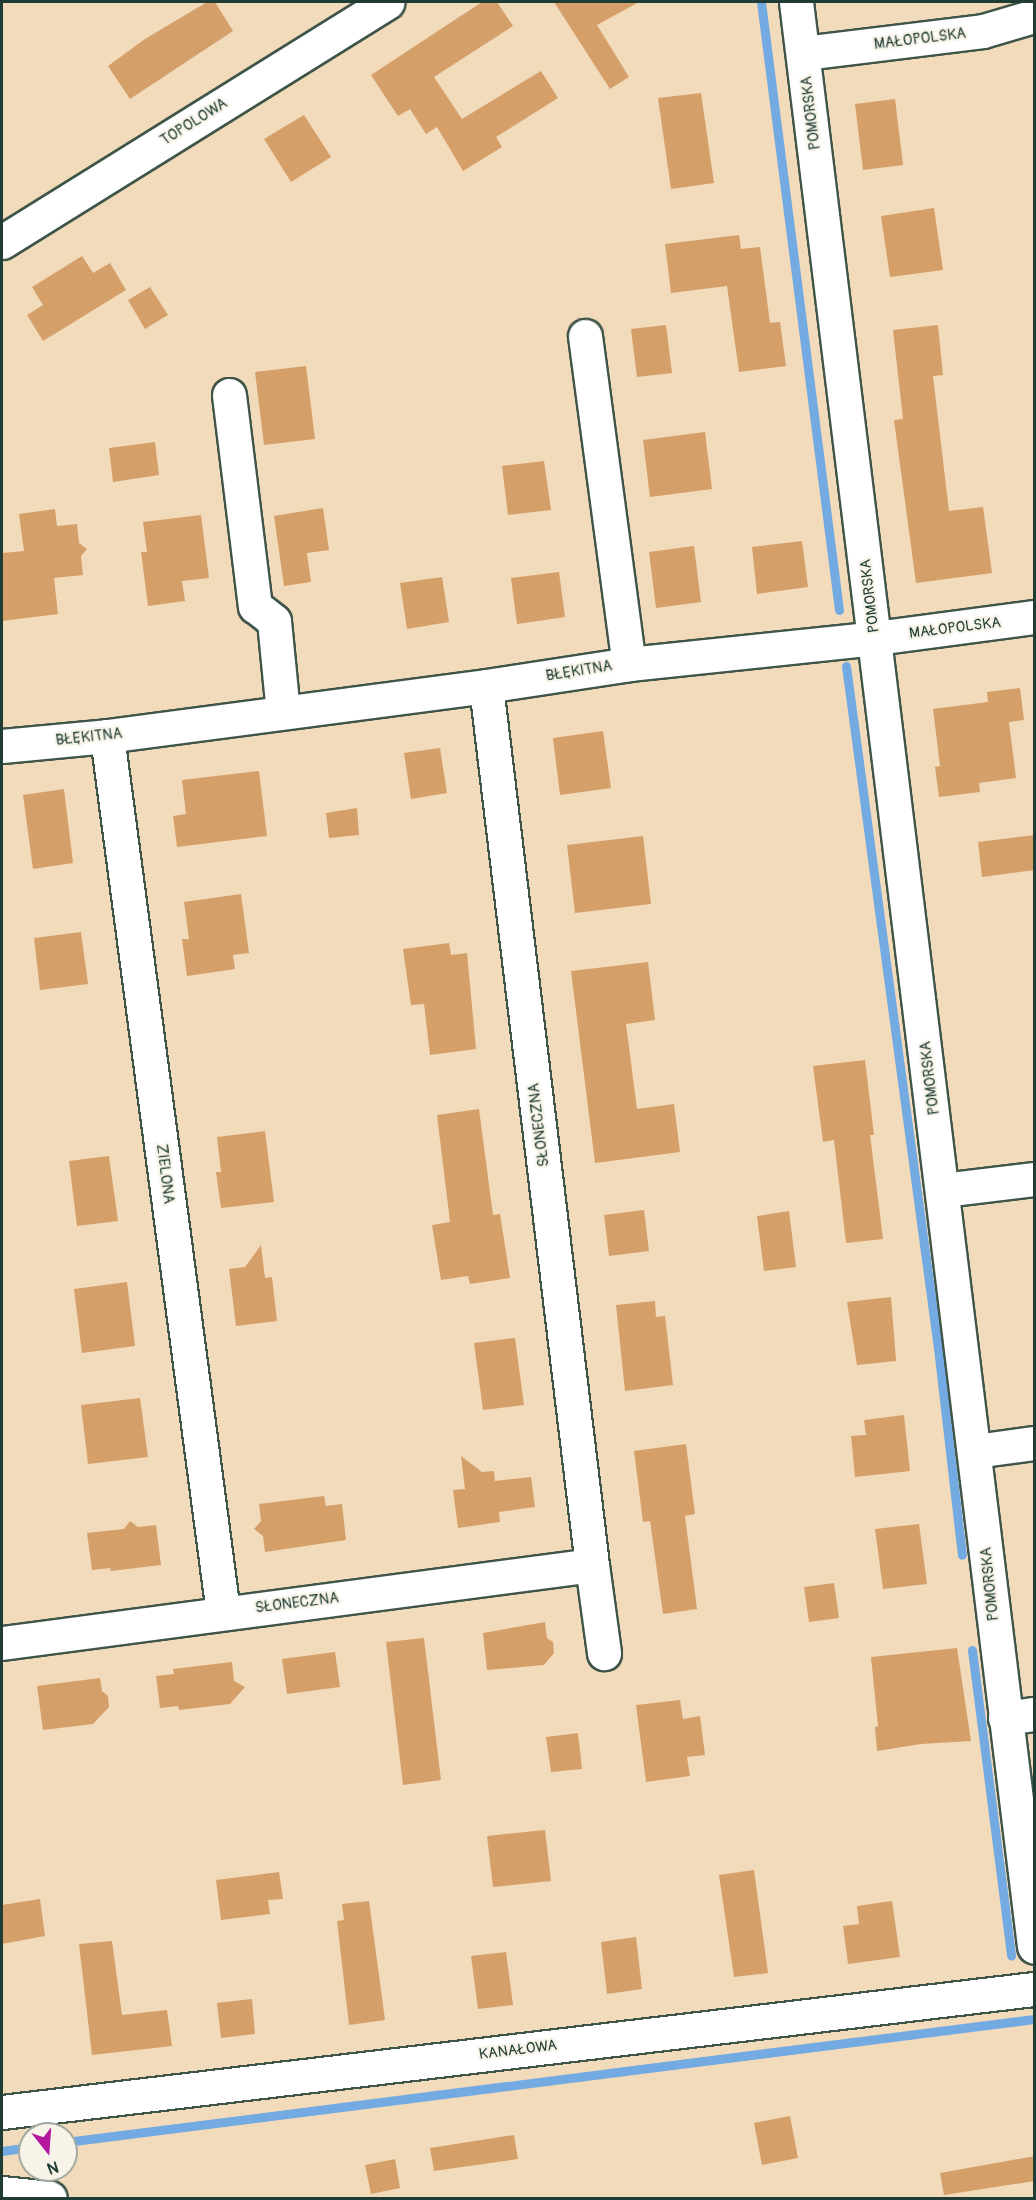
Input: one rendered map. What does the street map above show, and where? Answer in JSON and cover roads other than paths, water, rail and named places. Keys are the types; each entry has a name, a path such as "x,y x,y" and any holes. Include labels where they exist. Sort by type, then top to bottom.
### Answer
{"street":[{"name":"TOPOLOWA","path":"2,242 387,2"},
{"name":"POMORSKA","path":"796,2 975,1451 1020,1716 1035,1946"},
{"name":"MAŁOPOLSKA","path":"804,53 983,31 1035,16"},
{"path":"585,336 629,664"},
{"path":"229,395 255,606 274,621 283,712"},
{"name":"MAŁOPOLSKA","path":"876,638 1035,617"},
{"name":"BŁĘKITNA","path":"2,747 107,736 486,686 629,664 876,638"},
{"name":"SŁONECZNA","path":"486,686 604,1653"},
{"name":"ZIELONA","path":"107,736 223,1612"},
{"path":"943,1190 1035,1179"},
{"path":"975,1451 1035,1443"},
{"name":"SŁONECZNA","path":"2,1642 592,1565"},
{"name":"KANAŁOWA","path":"2,2112 1035,1989"},
{"path":"2,2193 50,2199"}],"waterway":[{"path":"761,2 839,610"},
{"path":"846,666 938,1348 962,1555"},
{"path":"972,1650 1011,1956"},
{"path":"78,2140 1034,2019"},
{"path":"2,2151 18,2149"}]}
